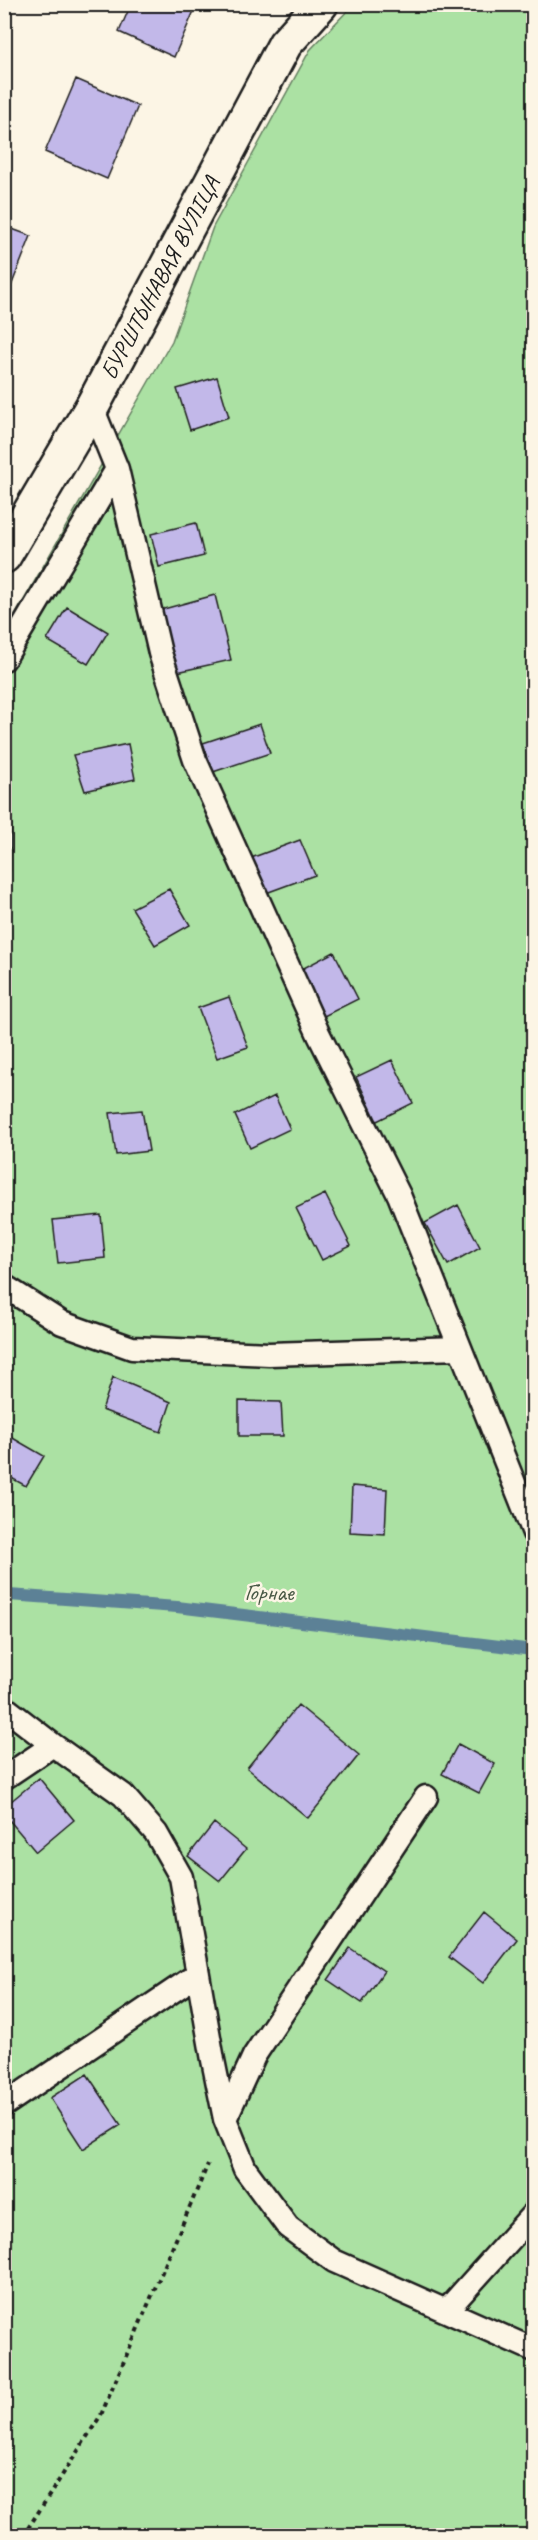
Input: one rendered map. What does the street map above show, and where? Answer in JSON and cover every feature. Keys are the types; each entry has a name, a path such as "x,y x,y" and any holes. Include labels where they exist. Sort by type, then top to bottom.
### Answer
{"street":[{"name":"БУРШТЫНАВАЯ ВУЛІЦА","path":"4,556 92,407 285,44 321,4"}],"lane":[{"path":"92,407 117,470 160,653 195,760 319,1035 399,1195 534,1533"},
{"path":"4,659 117,470"},
{"path":"4,1286 62,1323 132,1348 269,1354 460,1348"},
{"path":"4,1707 123,1795 156,1833 181,1877 225,2119 245,2169 288,2228 334,2261 534,2349"},
{"path":"4,1778 53,1745"},
{"path":"225,2119 254,2056 426,1797"},
{"path":"4,2105 198,1974"},
{"path":"446,2311 534,2213"}],"path":[{"path":"22,2535 101,2415 186,2219 225,2119"}],"green space":[{"name":"Горнае","path":"353,5 533,5 533,2535 5,2536 5,633 172,341 213,227 310,50"}],"building":[{"path":"131,4 197,4 174,57 119,32"},
{"path":"76,79 138,106 107,179 45,152"},
{"path":"4,226 31,236 4,304"},
{"path":"217,377 229,417 190,430 177,389"},
{"path":"196,523 204,556 159,567 151,534"},
{"path":"215,595 231,660 177,672 160,610"},
{"path":"67,607 108,632 88,664 47,640"},
{"path":"260,724 270,753 213,772 203,743"},
{"path":"128,744 135,779 85,791 73,755"},
{"path":"4,824 11,824 10,871 4,871"},
{"path":"300,840 315,875 266,893 251,858"},
{"path":"169,889 190,925 155,945 132,908"},
{"path":"334,952 358,999 322,1017 298,971"},
{"path":"229,997 248,1047 217,1058 198,1008"},
{"path":"392,1060 413,1103 377,1121 356,1077"},
{"path":"275,1096 290,1129 250,1148 235,1115"},
{"path":"142,1110 149,1151 116,1155 110,1113"},
{"path":"325,1194 351,1246 322,1260 296,1208"},
{"path":"458,1205 480,1247 448,1265 425,1223"},
{"path":"101,1215 105,1258 58,1263 53,1220"},
{"path":"113,1377 171,1402 161,1432 102,1410"},
{"path":"239,1401 281,1402 283,1436 239,1436"},
{"path":"4,1433 44,1456 26,1486 4,1474"},
{"path":"352,1486 387,1489 385,1534 350,1532"},
{"path":"298,1705 359,1755 308,1818 247,1768"},
{"path":"458,1744 495,1764 479,1793 442,1774"},
{"path":"39,1778 74,1820 36,1852 4,1814 4,1807"},
{"path":"214,1823 246,1849 220,1881 188,1856"},
{"path":"484,1912 517,1939 483,1983 449,1957"},
{"path":"350,1948 384,1971 362,2003 328,1980"},
{"path":"87,2074 121,2125 83,2149 50,2098"}],"waterway":[{"path":"4,1592 9,1595 177,1607 533,1650"}]}
